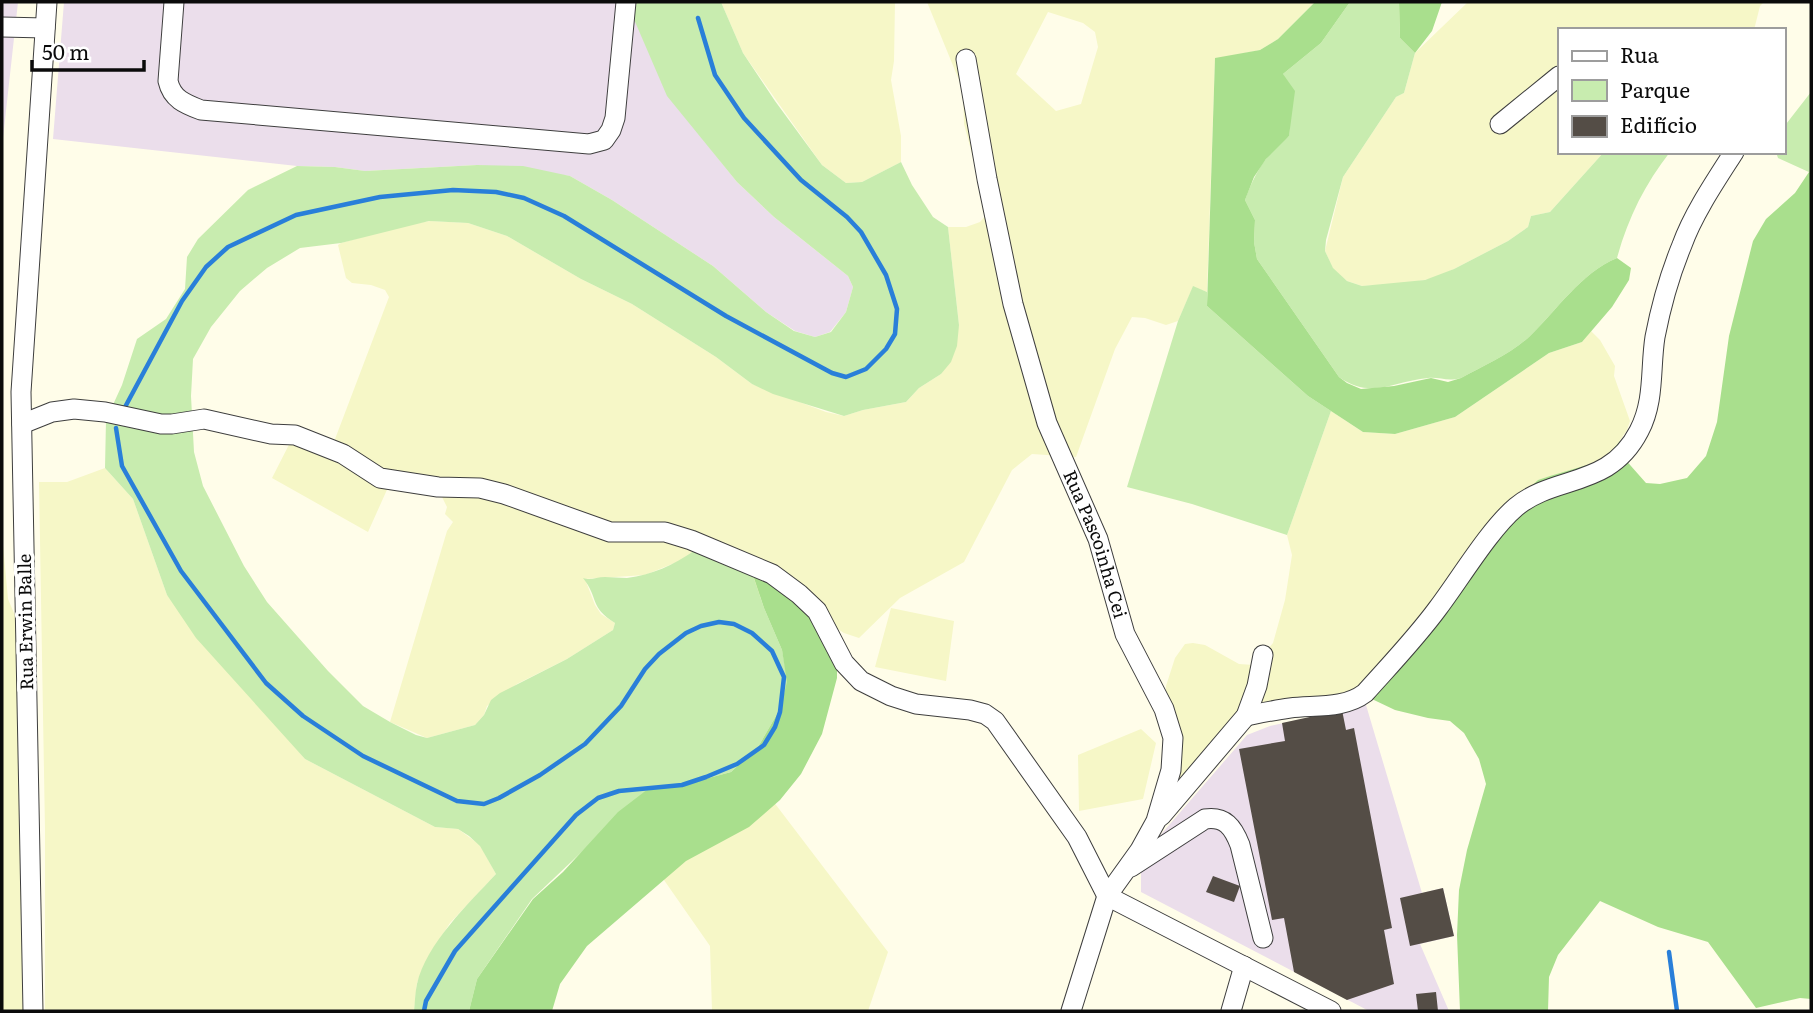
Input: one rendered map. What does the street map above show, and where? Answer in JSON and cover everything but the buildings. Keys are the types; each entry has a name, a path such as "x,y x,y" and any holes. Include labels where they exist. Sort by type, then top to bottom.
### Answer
{"street":[{"name":"Rua Erwin Balle","path":"33,1011 21,392 47,2"},
{"path":"174,2 168,81 170,91 186,104 201,110 589,144 604,140 615,118 626,2"},
{"path":"2,27 45,28"},
{"name":"Rua Pascoinha Cei","path":"967,59 1013,304 1047,423 1098,539 1125,634 1164,709 1173,738 1171,770 1156,821 1107,896 1071,1011"},
{"path":"1500,124 1558,77"},
{"path":"1246,716 1356,700 1434,613 1517,506 1600,471 1630,446 1647,411 1655,340 1682,243 1733,154"},
{"path":"22,424 52,412 85,409 161,424 204,419 271,434 295,435 333,449 380,478 438,487 480,488 610,532 665,532 741,559 772,574 817,611 844,663 861,681 891,696 916,704 970,710 985,714 995,721 1077,837 1107,896 1331,1011"},
{"path":"1156,821 1246,716 1257,686 1263,656"},
{"path":"1125,872 1205,819 1216,818 1227,823 1235,831 1240,845 1263,938"},
{"path":"1231,1011 1244,966"}],"shaded area":[{"path":"2,2 18,2 2,147"},
{"path":"64,2 637,2 633,17 686,118 737,182 774,217 848,276 853,287 846,312 830,332 815,337 795,331 766,312 713,266 570,176 477,165 365,171 53,139"},
{"path":"1366,705 1422,893 1443,888 1454,936 1420,944 1449,1011 1369,1011 1141,892 1141,861 1144,854 1247,735 1270,726"}],"green space":[{"path":"637,2 721,2 743,53 775,101 822,165 846,183 862,182 901,162 933,217 948,227 959,325 957,346 951,362 941,374 919,388 906,402 844,416 773,394 752,384 716,357 632,304 581,279 507,236 468,223 429,221 341,243 300,248 267,268 240,291 211,327 193,359 191,396 194,452 203,486 244,566 267,602 363,706 416,735 427,738 475,725 484,715 491,700 500,693 567,659 613,630 615,623 601,612 583,578 627,578 654,572 694,551 751,570 782,650 788,682 780,709 758,747 731,772 679,786 648,789 532,899 477,979 469,1011 414,1011 417,984 429,954 450,925 496,874 480,846 458,829 435,827 305,759 196,638 167,595 133,499 105,468 106,420 122,385 137,339 166,319 185,289 187,257 198,239 248,190 297,166 365,171 477,165 523,166 570,176 713,266 766,312 794,331 815,337 831,332 846,312 853,287 848,276 774,217 737,182 667,96 633,17"},
{"path":"721,2 895,2 891,80 901,136 901,162 862,182 846,183 822,165 743,53"},
{"path":"927,2 1315,2 1278,39 1260,50 1215,59 1207,292 1193,287 1178,321 1166,325 1132,317 1115,349 1076,457 1032,454 1012,470 964,562 900,598 859,638 677,562 645,575 585,579 601,614 615,623 613,630 567,659 517,684 487,706 484,715 475,725 427,738 390,722 447,531 453,522 445,514 447,507 441,495 390,483 368,532 272,478 299,425 332,447 389,297 385,290 352,283 346,278 338,245 405,225 430,221 468,223 507,236 581,279 632,304 716,357 752,384 826,412 844,416 906,402 919,388 941,374 959,325 948,227 966,227 980,222 988,213 964,124 963,90","holes":["1048,12 1083,23 1095,32 1098,47 1081,104 1056,111 1016,74"]},
{"path":"1315,2 1350,2 1321,43 1283,74 1295,91 1289,136 1266,159 1254,177 1245,200 1255,220 1254,242 1257,259 1339,377 1361,389 1394,386 1431,378 1448,382 1461,378 1522,342 1581,282 1604,265 1617,258 1631,268 1629,280 1612,307 1582,342 1549,353 1455,417 1395,434 1363,432 1308,396 1207,306 1215,58 1260,50 1278,39"},
{"path":"1350,2 1399,2 1400,38 1415,53 1404,93 1396,97 1343,177 1325,251 1333,268 1347,281 1362,286 1425,280 1454,269 1508,241 1528,227 1531,216 1550,212 1602,154 1669,154 1638,202 1617,258 1581,282 1522,342 1461,378 1428,378 1372,388 1351,384 1339,377 1257,259 1254,242 1255,220 1245,200 1262,165 1289,136 1290,121 1283,74 1321,43"},
{"path":"1399,2 1442,2 1432,31 1415,53 1400,38"},
{"path":"1468,2 1764,2 1760,6 1754,28 1558,28 1558,154 1602,154 1550,212 1531,216 1528,227 1508,241 1435,278 1362,286 1347,281 1333,269 1325,251 1343,177 1396,97 1404,93 1415,53"},
{"path":"1811,92 1811,173 1778,158 1777,154 1785,154 1785,125"},
{"path":"1809,172 1811,999 1800,998 1756,1008 1708,942 1658,927 1600,901 1558,955 1549,977 1548,1011 1460,1011 1457,935 1459,890 1467,850 1486,784 1479,759 1464,733 1450,721 1395,710 1355,691 1377,673 1526,491 1538,480 1604,460 1620,441 1623,457 1646,483 1660,484 1687,478 1706,456 1717,422 1729,336 1753,241 1766,219 1795,193"},
{"path":"1193,286 1207,292 1207,306 1308,396 1331,411 1287,535 1192,504 1127,487 1178,321"},
{"path":"1591,331 1600,340 1615,366 1614,376 1630,421 1612,452 1604,460 1538,480 1434,607 1355,691 1258,716 1164,813 1166,686 1175,658 1185,644 1193,643 1205,645 1239,664 1254,665 1273,643 1285,600 1292,555 1287,535 1331,411 1363,432 1395,434 1455,417 1549,353 1582,342"},
{"path":"105,468 133,499 167,595 305,759 435,827 458,829 480,845 496,874 450,923 430,954 417,983 414,1011 45,1011 39,482 67,482"},
{"path":"2,534 8,599 19,625 23,1011 2,1011"},
{"path":"751,569 837,628 837,678 822,734 801,774 780,800 749,827 686,861 587,946 560,984 552,1011 469,1011 477,979 533,899 563,872 618,812 648,789 679,786 731,772 758,747 780,709 787,682 782,650"},
{"path":"891,608 954,621 946,681 875,667"},
{"path":"1141,729 1156,743 1143,799 1079,811 1078,755"},
{"path":"773,801 888,952 868,1011 712,1011 710,946 657,870"}],"waterway":[{"path":"124,409 182,301 206,267 228,247 296,215 380,197 453,190 496,192 524,198 564,216 726,316 832,373 846,377 866,369 886,349 895,334 897,309 886,275 861,232 847,217 801,180 744,118 715,75 698,18"},
{"path":"116,428 122,466 181,571 266,683 303,716 363,756 457,801 484,804 499,798 540,775 585,744 621,706 645,669 686,633 719,622 734,624 752,633 772,651 784,677 780,712 764,745 737,764 706,777 682,785 619,791 598,798 576,815 455,951 426,1001 424,1011"},
{"path":"1669,952 1677,1011"}]}
